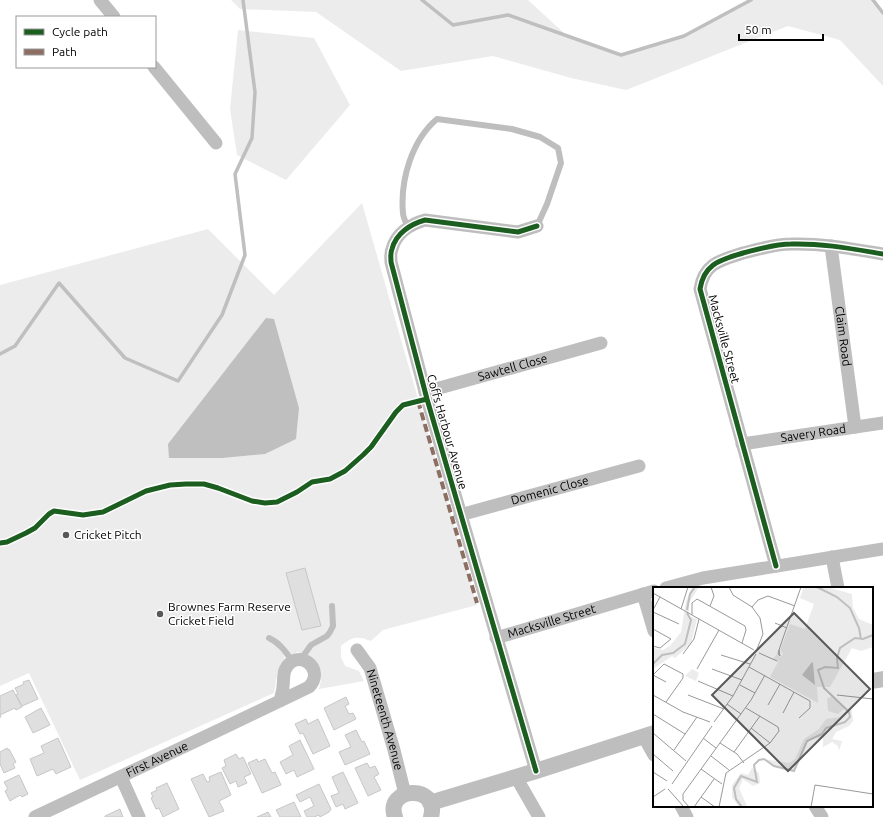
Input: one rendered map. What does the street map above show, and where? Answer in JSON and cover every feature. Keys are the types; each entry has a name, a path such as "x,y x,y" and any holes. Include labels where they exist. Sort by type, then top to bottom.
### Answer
{"street":[{"path":"100,0 113,16"},
{"path":"155,68 216,144"},
{"name":"Coffs Harbour Avenue","path":"536,771 425,392 391,262 391,249 408,227 414,223 425,220 518,232 537,226"},
{"name":"Macksville Street","path":"776,566 700,290 702,279 708,269 726,258 764,248 790,244 830,246 883,254"},
{"name":"Claim Road","path":"830,246 855,427"},
{"name":"Sawtell Close","path":"425,392 601,343"},
{"name":"Savery Road","path":"742,444 883,422"},
{"name":"Domenic Close","path":"460,515 639,466"},
{"path":"670,587 703,578 883,549"},
{"path":"832,557 838,587"},
{"path":"649,593 653,623"},
{"name":"Macksville Street","path":"496,638 649,593"},
{"name":"Nineteenth Avenue","path":"357,650 370,668 405,794"},
{"path":"280,701 285,671 297,660"},
{"name":"First Avenue","path":"34,817 309,687 312,684 315,672 313,666 308,662 297,660"},
{"path":"873,681 883,679"},
{"path":"395,817 395,803 405,794 413,792 427,798 430,810 516,777 649,735 653,751"},
{"path":"121,777 139,817"},
{"path":"516,777 539,817"},
{"path":"682,807 687,817"},
{"path":"816,807 822,817"}],"lane":[{"name":"Coffs Harbour Avenue","path":"408,227 403,214 403,185 414,150 429,126 437,119 512,129 540,137 558,148 561,164 547,204 537,226"},
{"path":"269,638 297,660 312,645 327,636 330,632 333,626 332,606"}],"shaded area":[{"path":"231,0 528,0 565,34 621,54 684,36 751,0 873,0 883,13 883,86 840,40 788,26 626,90 571,78 493,56 401,71 316,12 240,9"},
{"path":"238,30 314,38 350,105 286,180 237,155 230,109"},
{"path":"362,203 477,605 383,630 371,641 363,638 356,638 345,643 341,646 341,657 345,666 359,671 364,681 319,689 321,675 315,661 298,652 285,657 278,670 274,693 80,780 29,673 0,686 0,285 208,229 274,295"},
{"path":"266,318 274,319 299,408 296,439 265,454 222,458 169,458 168,444"}],"building":[{"path":"305,568 321,626 302,630 286,573"},
{"path":"29,680 38,699 22,706 16,695 18,694 15,688 24,684 23,682"},
{"path":"13,690 22,707 16,710 15,708 0,715 0,696"},
{"path":"346,697 349,704 345,706 349,714 353,713 356,719 334,730 324,708"},
{"path":"41,708 50,725 33,733 25,717"},
{"path":"306,719 308,724 318,719 330,746 313,754 303,733 300,734 295,724"},
{"path":"356,730 362,742 364,741 370,754 345,765 339,752 351,747 345,735"},
{"path":"58,738 71,767 56,774 53,769 37,776 30,759 44,753 41,746"},
{"path":"300,740 314,769 297,777 294,770 286,774 280,762 293,755 289,746"},
{"path":"7,748 16,762 13,764 15,768 4,773 0,764 0,752"},
{"path":"236,754 239,759 243,757 251,774 244,777 247,783 238,787 236,781 230,784 222,768 226,766 224,760"},
{"path":"257,759 258,762 265,759 272,773 275,772 281,785 262,793 248,763"},
{"path":"367,763 370,768 375,766 379,774 374,777 381,790 368,796 355,768"},
{"path":"221,772 231,795 219,801 224,811 209,817 191,779 203,774 207,782 210,781 209,777"},
{"path":"343,772 358,803 345,809 343,804 336,807 331,796 339,793 332,777"},
{"path":"19,775 28,794 22,797 20,795 10,801 5,791 8,789 4,782"},
{"path":"167,783 179,809 163,817 159,808 156,809 151,798 153,797 151,793 157,790 156,788"},
{"path":"319,784 331,809 329,812 320,817 319,815 307,817 304,811 314,806 310,797 300,802 296,795"},
{"path":"294,802 301,817 280,817 276,810"},
{"path":"120,809 123,817 105,817 105,816"},
{"path":"268,812 271,817 257,817"}],"waterway":[{"path":"0,354 15,346 59,283 125,358 178,381 222,315 245,255 235,174 252,138 255,92 243,0"},
{"path":"422,0 453,25 508,15 621,55 684,36 751,0"},
{"path":"873,0 883,13"}],"marked path":[{"path":"418,401 477,603"}],"cycle path":[{"path":"536,771 427,399 391,262 391,251 397,238 405,230 414,224 425,220 518,232 537,226"},
{"path":"776,566 700,289 702,280 705,273 721,261 743,253 785,244 826,245 883,254"},
{"path":"0,543 7,542 35,528 54,511 83,515 103,512 146,491 170,485 204,484 252,501 265,503 277,502 297,492 312,482 330,479 345,471 371,447 396,412 403,405 427,399"}],"place":[{"name":"Cricket Pitch","path":"66,535"},
{"name":"Brownes Farm Reserve Cricket Field","path":"160,614"}]}
